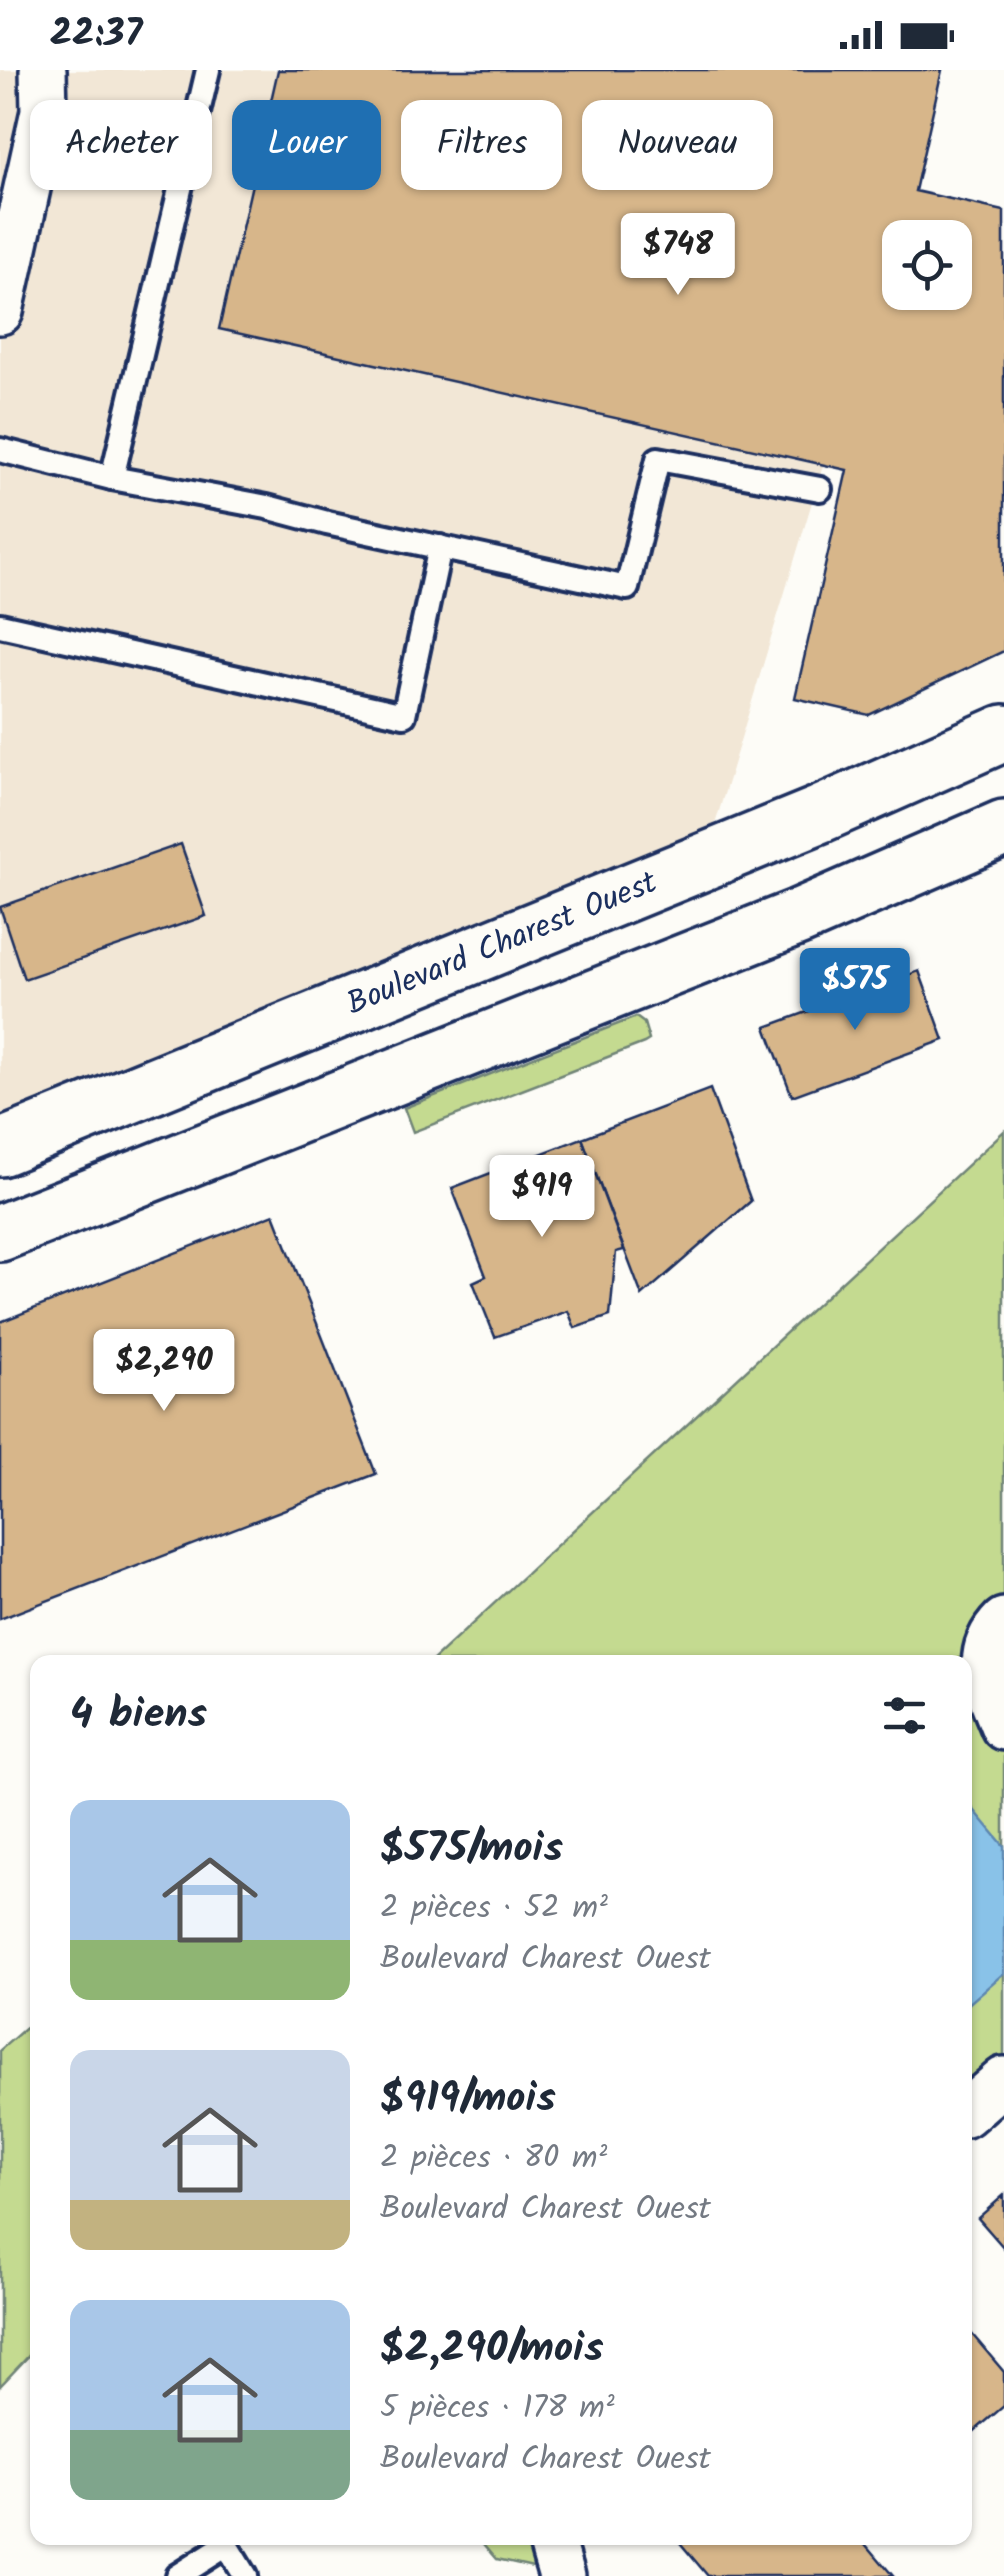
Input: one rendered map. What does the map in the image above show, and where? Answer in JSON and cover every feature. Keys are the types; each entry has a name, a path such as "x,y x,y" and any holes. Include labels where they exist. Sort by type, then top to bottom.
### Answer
{"main road":[{"name":"Boulevard Charest Ouest","path":"0,1148 821,814 1004,733"},
{"path":"0,1234 799,917 1004,828"}],"street":[{"path":"0,311 44,90"},
{"path":"1004,1622 992,1633 983,1669 1004,1727"},
{"path":"972,2108 1004,2080"},
{"path":"553,2545 562,2576"}],"lane":[{"path":"202,100 208,70"},
{"path":"44,90 78,100"},
{"path":"112,478 181,190"},
{"path":"0,450 112,478 267,507 628,588 658,459 820,489"},
{"path":"0,625 404,715 440,547"},
{"path":"177,2576 226,2545 245,2576"}],"shaded area":[{"path":"0,70 942,70 897,220 882,220 882,269 704,861 0,1163"}],"green space":[{"path":"636,1017 644,1023 649,1040 644,1043 413,1132 404,1108"},
{"path":"1004,1131 1004,2080 972,2108 972,1655 439,1655"},
{"path":"30,2024 30,2354 0,2386 0,2050"},
{"path":"485,2545 553,2545 560,2573 497,2559"}],"water":[{"path":"972,1807 1004,1846 1004,1973 972,2001"}],"building":[{"path":"278,70 942,70 915,191 1004,211 1004,651 869,715 795,698 847,470 219,329 251,190 381,190 381,100 271,100"},
{"path":"181,844 206,916 24,979 0,907"},
{"path":"919,971 944,1040 792,1096 766,1027"},
{"path":"710,1089 751,1201 642,1296 582,1138"},
{"path":"582,1138 624,1250 616,1252 610,1316 575,1328 568,1311 495,1337 473,1282 486,1276 452,1188"},
{"path":"274,1214 376,1474 0,1619 0,1322"},
{"path":"1004,2195 1004,2248 978,2218"},
{"path":"972,2334 1004,2372 1004,2406 972,2433"},
{"path":"682,2545 867,2545 893,2576 708,2576"}]}
